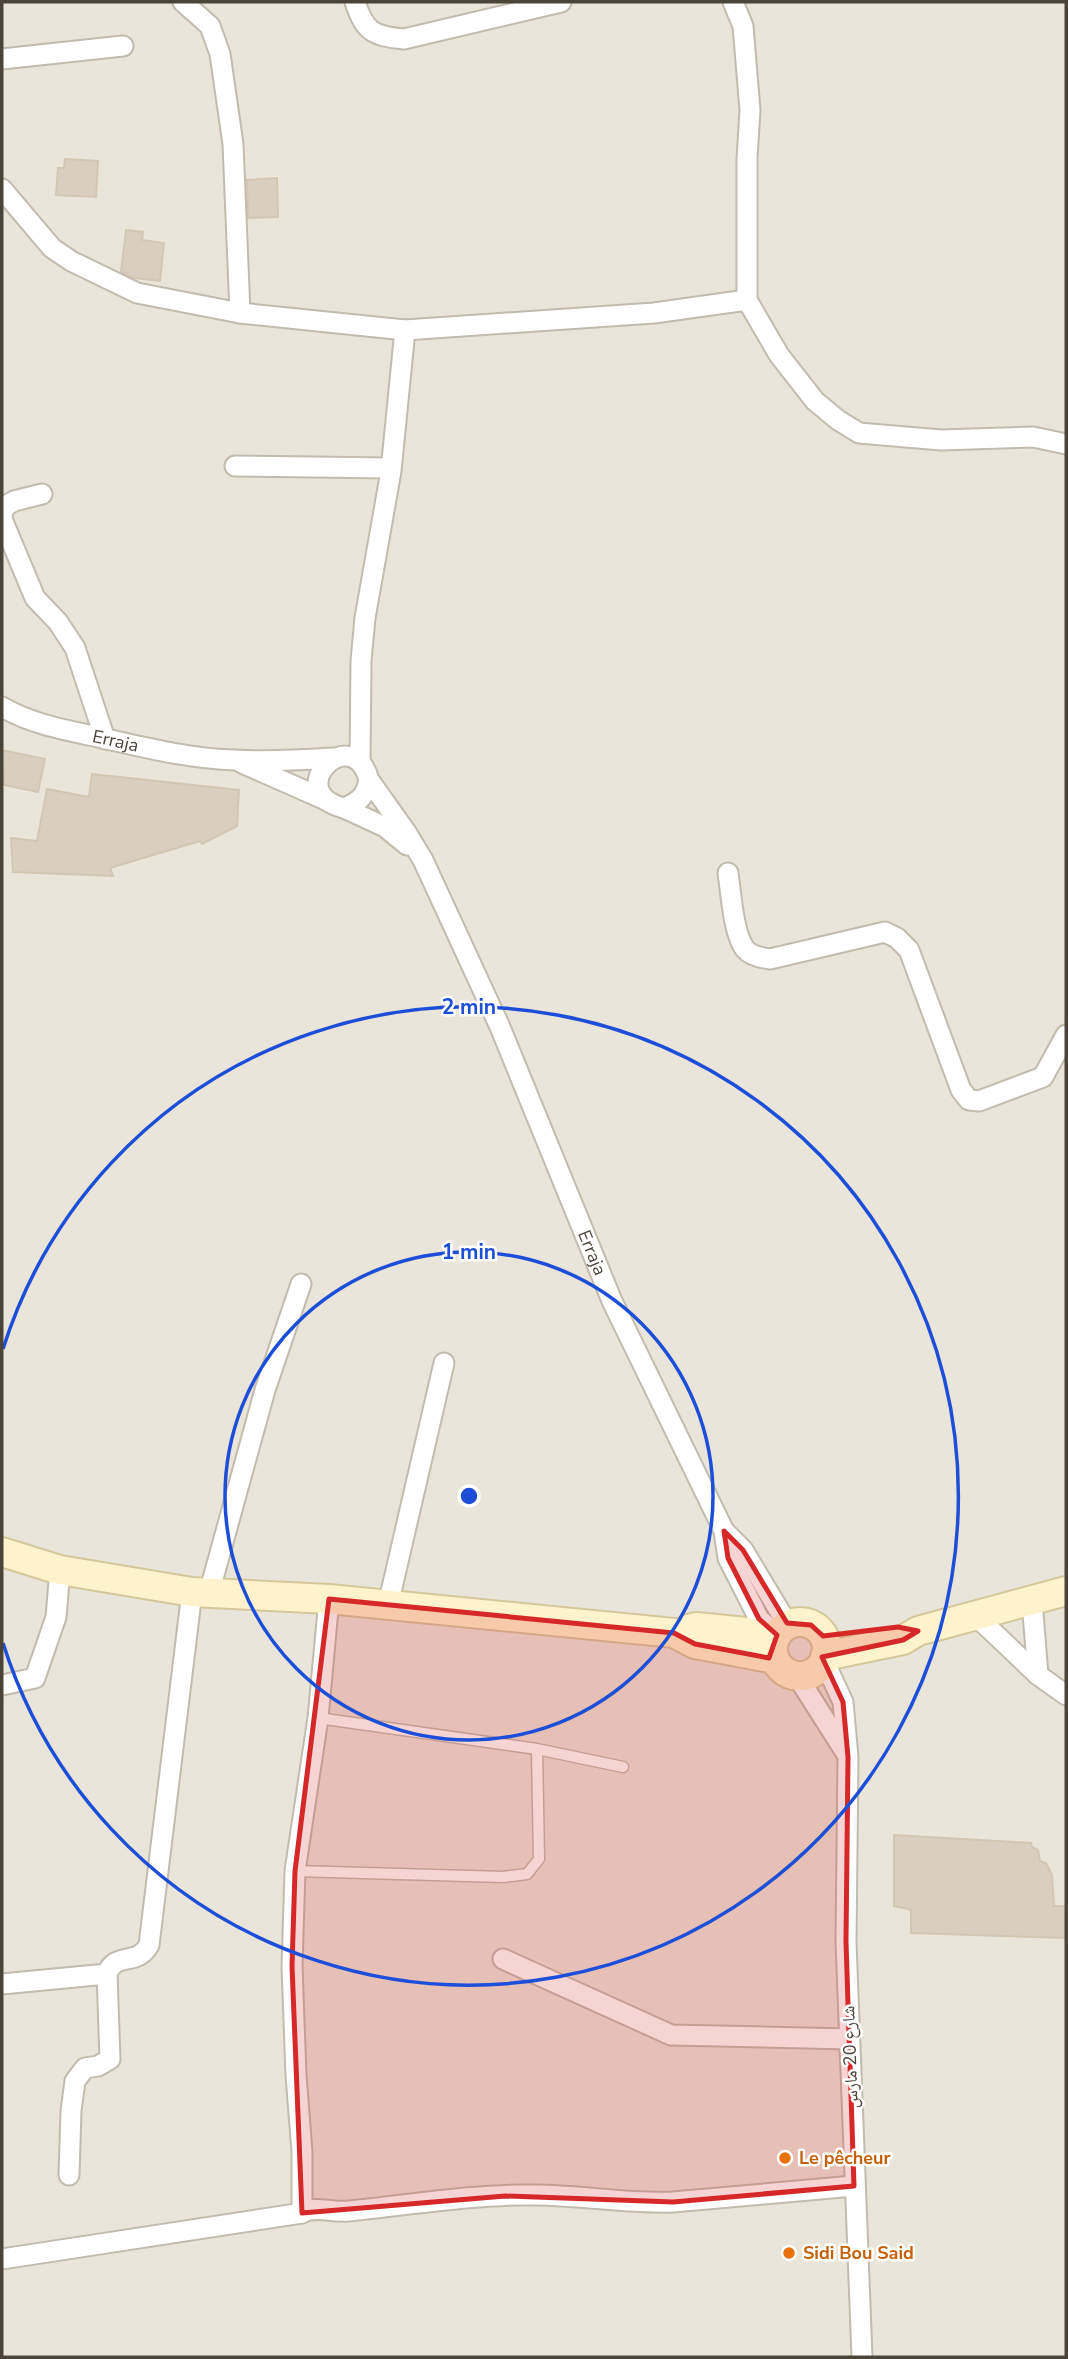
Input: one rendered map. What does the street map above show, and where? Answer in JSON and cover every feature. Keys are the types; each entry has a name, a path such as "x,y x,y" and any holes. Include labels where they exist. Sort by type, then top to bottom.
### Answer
{"main road":[{"path":"2,1552 60,1570 201,1592 328,1599 674,1633 696,1627 746,1632 783,1647 813,1672 824,1651"},
{"path":"824,1651 903,1640 918,1631 1066,1591"},
{"path":"783,1647 796,1623 811,1625 824,1651"}],"street":[{"path":"183,2 210,26 220,54 233,144 240,313"},
{"path":"355,2 361,20 379,37 404,39 561,2"},
{"path":"733,2 743,26 750,110 747,159 747,300 779,355 815,401 859,433 941,440 1033,437 1066,444"},
{"path":"2,60 123,46"},
{"path":"2,189 52,248 82,267 137,293 240,313 405,330 654,313 747,300"},
{"path":"350,764 324,764 319,773 320,792 335,804 354,804 362,798 367,789 350,764 360,701 365,618 391,468 405,330"},
{"path":"235,466 391,468"},
{"path":"42,494 14,501 5,507 2,518 35,598 58,622 75,648 105,739"},
{"name":"Erraja","path":"2,707 15,715 57,729 121,744 234,760"},
{"path":"234,760 350,764"},
{"path":"234,760 385,827 423,860"},
{"name":"Erraja","path":"350,764 406,832 423,860 500,1027 612,1301 724,1531 743,1550 783,1647"},
{"path":"728,873 739,935 746,950 756,957 770,960 885,932 897,938 909,950 961,1090 969,1100 979,1101 1043,1077 1066,1035"},
{"path":"69,2175 75,2081 85,2068 98,2066 110,2059 107,1975 110,1966 114,1962 138,1957 149,1945 201,1592 301,1284"},
{"path":"388,1605 444,1363"},
{"path":"2,1685 35,1678 56,1617 60,1570"},
{"path":"302,2213 303,2152 296,2075 292,1966 295,1871 318,1718 328,1599"},
{"path":"1032,1601 1038,1675"},
{"path":"976,1616 1038,1675 1066,1695"},
{"path":"783,1647 848,1757"},
{"name":"شارع 20 مارس","path":"824,1651 843,1702 848,1757 846,1942 862,2357"},
{"path":"503,1959 671,2035 849,2039"},
{"path":"2,1984 107,1975"},
{"path":"2,2259 302,2213 309,2208 341,2212 515,2195 645,2203 673,2202 854,2186"}],"lane":[{"path":"318,1718 537,1749 623,1767"},
{"path":"295,1871 503,1877 527,1874 539,1859 537,1749"}],"highlighted area":[{"path":"724,1531 743,1550 787,1623 811,1625 823,1636 898,1627 918,1631 903,1640 822,1657 843,1702 848,1757 846,1942 854,2186 673,2202 505,2196 302,2213 292,1966 295,1871 329,1599 674,1633 695,1644 769,1658 777,1635 759,1619 728,1558"}],"shaded area":[{"path":"2,2 1066,2 1066,2357 2,2357"}],"building":[{"path":"65,159 98,161 96,197 56,195 58,168 64,168"},
{"path":"277,178 278,217 248,218 247,180"},
{"path":"126,230 143,232 142,240 164,243 160,281 134,278 121,272"},
{"path":"2,750 45,759 38,792 4,785"},
{"path":"92,774 239,790 237,826 202,844 200,841 110,868 113,876 13,872 11,838 37,841 47,789 89,797"},
{"path":"894,1835 1031,1843 1032,1847 1038,1850 1040,1861 1046,1863 1052,1875 1054,1906 1066,1906 1066,1938 911,1933 911,1910 894,1906"}],"place":[{"name":"Le pêcheur","path":"785,2158"},
{"name":"Sidi Bou Said","path":"789,2253"}]}
